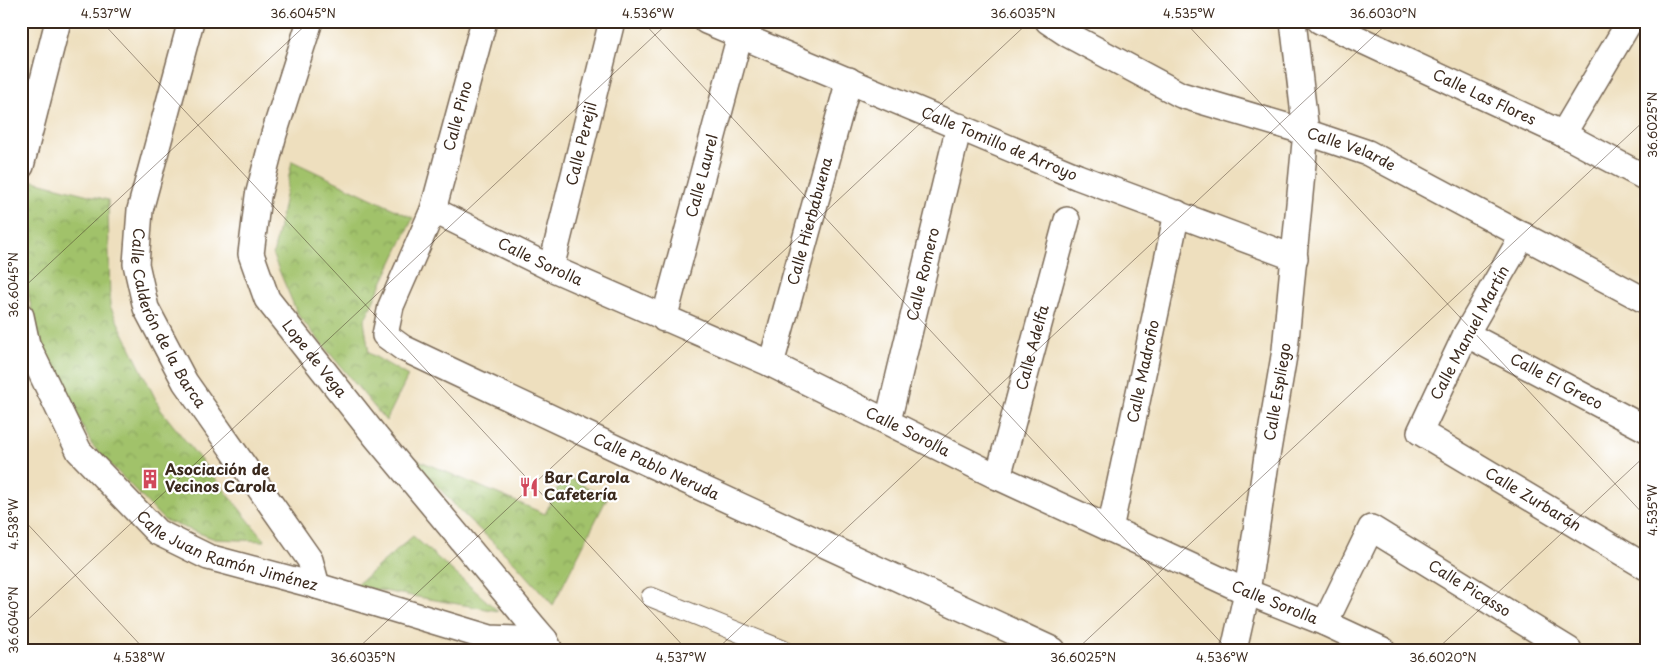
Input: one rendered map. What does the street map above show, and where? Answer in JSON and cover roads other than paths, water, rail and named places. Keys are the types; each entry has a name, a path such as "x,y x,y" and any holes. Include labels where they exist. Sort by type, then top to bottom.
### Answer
{"street":[{"path":"21,166 58,21"},
{"name":"Calle Calderón de la Barca","path":"191,21 140,210 136,264 146,308 185,382 310,560 317,586"},
{"name":"Lope de Vega","path":"310,21 274,134 258,196 251,254 267,299 376,438 548,645"},
{"name":"Calle Pino","path":"433,210 484,21"},
{"name":"Calle Perejil","path":"551,268 612,21"},
{"name":"Calle Tomillo de Arroyo","path":"706,21 1078,176 1294,258"},
{"name":"Calle Velarde","path":"1048,21 1069,35 1181,95 1306,132 1368,153 1646,301"},
{"name":"Calle Espliego","path":"1234,650 1247,592 1285,350 1306,132 1293,21"},
{"name":"Calle Las Flores","path":"1320,21 1563,134 1646,178"},
{"path":"1563,134 1630,21"},
{"name":"Calle Laurel","path":"664,319 740,35"},
{"name":"Calle Hierbabuena","path":"770,364 849,80"},
{"name":"Calle Romero","path":"888,422 959,126"},
{"name":"Calle Sorolla","path":"433,210 551,268 770,364 1110,529 1247,592 1325,622 1383,650"},
{"name":"Calle Pablo Neruda","path":"433,210 390,306 385,335 403,348 1053,650"},
{"name":"Calle Madroño","path":"1110,529 1177,213"},
{"name":"Calle Adelfa","path":"998,476 1067,220"},
{"name":"Calle Manuel Martín","path":"1420,432 1466,334 1522,235"},
{"name":"Calle Juan Ramón Jiménez","path":"21,316 27,344 79,451 157,532 208,557 317,586 490,638 548,645"},
{"name":"Calle El Greco","path":"1466,334 1646,429"},
{"name":"Calle Zurbarán","path":"1420,432 1646,567"},
{"name":"Calle Picasso","path":"1325,622 1371,528 1569,650"},
{"path":"651,597 783,650"}],"place":[{"name":"Asociación de Vecinos Carola","path":"150,479"},
{"name":"Bar Carola Cafetería","path":"529,487"}]}
